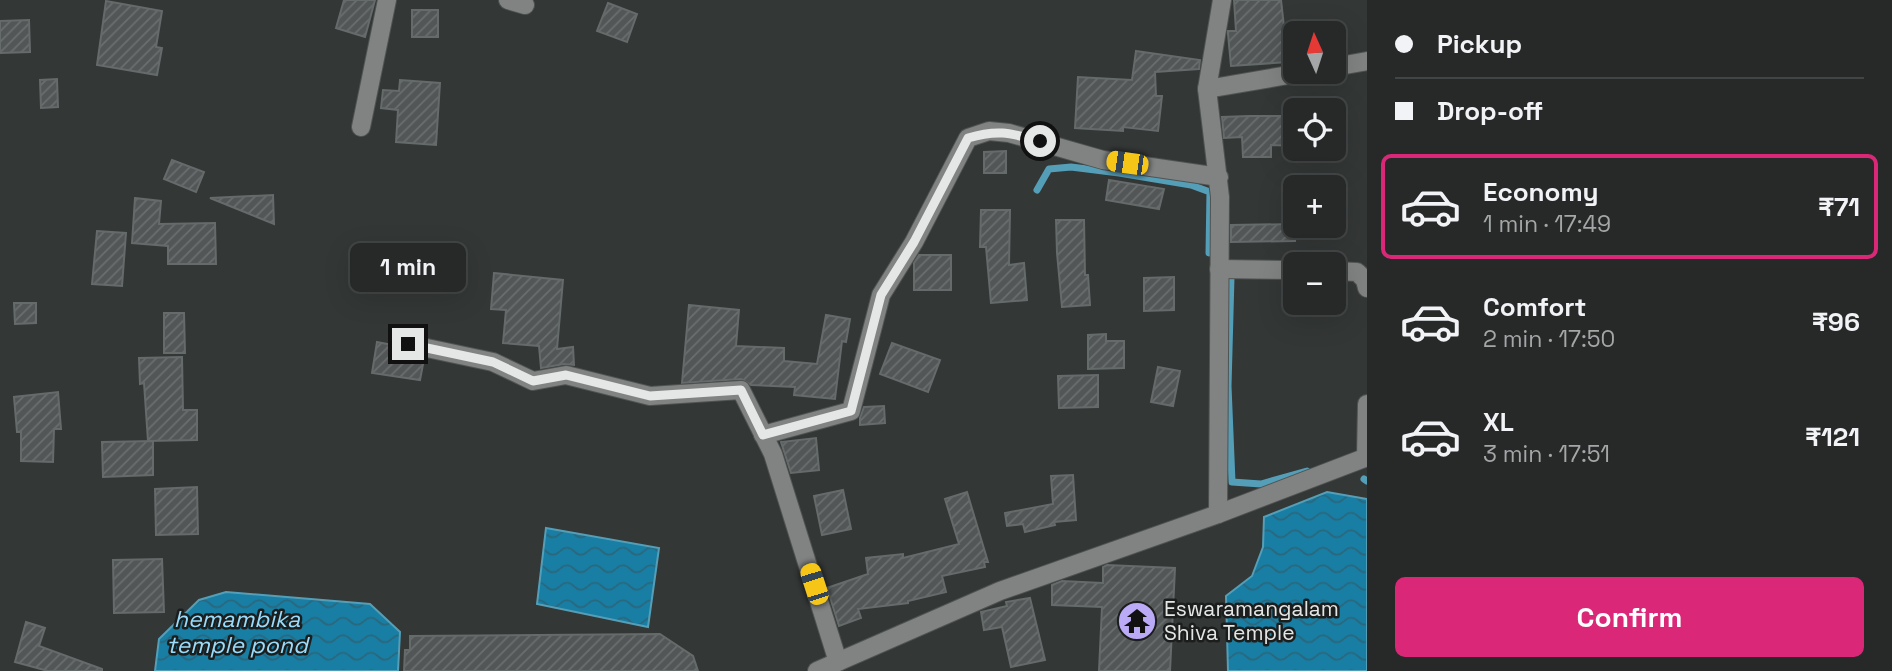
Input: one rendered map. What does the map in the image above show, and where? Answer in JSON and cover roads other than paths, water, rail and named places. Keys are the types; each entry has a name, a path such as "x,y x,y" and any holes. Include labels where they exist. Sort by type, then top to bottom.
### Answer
{"street":[{"path":"361,127 387,0"},
{"path":"1218,514 1219,177 1207,89 1222,0"},
{"path":"1346,65 1367,61"},
{"path":"1207,89 1283,76"},
{"path":"763,435 851,411 881,295 914,242 968,138 989,131 1009,133 1104,160 1219,177"},
{"path":"1219,269 1283,270"},
{"path":"1346,272 1357,272 1365,280 1367,288"},
{"path":"408,344 493,362 533,381 566,375 650,396 741,390 773,454 838,662"},
{"path":"817,671 1000,591 1218,514 1366,457 1367,404"}],"water":[{"path":"1327,492 1367,499 1367,671 1228,671 1226,596 1252,576 1263,547 1264,517"},
{"path":"546,528 659,548 648,627 537,604"},
{"name":"hemambika temple pond","path":"226,592 370,604 400,632 398,671 155,671 159,639 199,600"}],"waterway":[{"path":"1037,190 1049,169 1071,167 1191,185 1210,192 1209,253"},
{"path":"1231,277 1228,386 1232,482 1261,484 1307,471"}],"place":[{"name":"Eswaramangalam Shiva Temple","path":"1137,621"}]}
